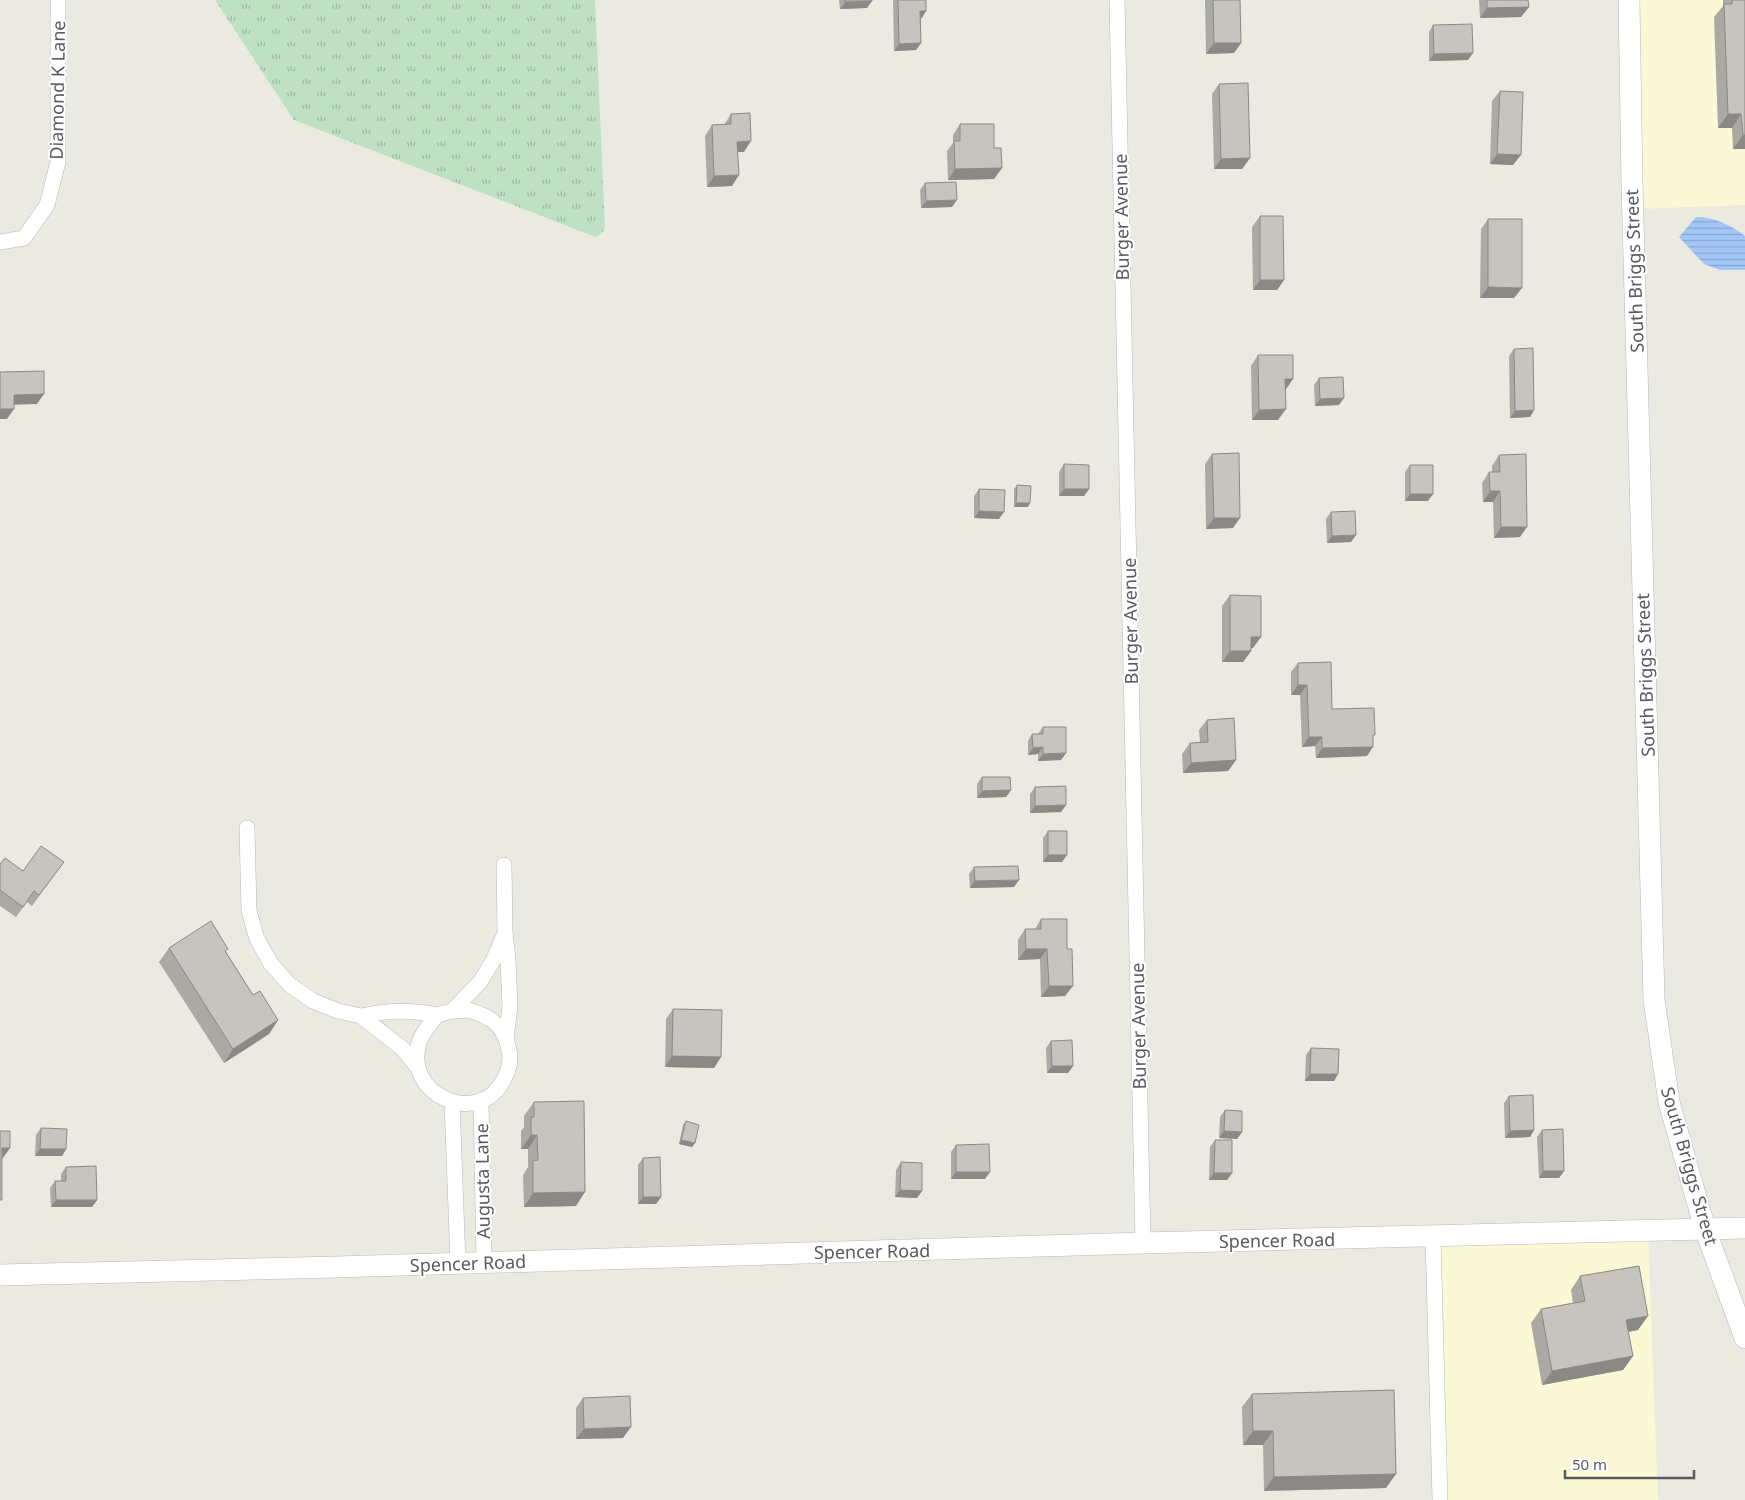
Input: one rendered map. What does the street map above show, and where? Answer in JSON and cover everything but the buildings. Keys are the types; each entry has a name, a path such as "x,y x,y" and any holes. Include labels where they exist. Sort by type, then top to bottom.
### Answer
{"street":[{"name":"Diamond K Lane","path":"0,242 24,238 47,205 50,196 58,162 58,0"},
{"name":"Burger Avenue","path":"1117,0 1143,1243"},
{"name":"South Briggs Street","path":"1629,0 1654,1000 1668,1102 1705,1229 1745,1338"},
{"path":"247,828 249,911 257,939 271,964 290,985 313,1001 338,1011 361,1016 384,1011 445,1013 468,1010 484,1015 497,1024 506,1038 510,1053 509,1070 502,1084 490,1096 475,1102 459,1104 445,1100 433,1092 423,1081 418,1068 417,1053 420,1039 445,1013 480,982 493,961 505,932"},
{"path":"504,865 505,932 510,1007 506,1038"},
{"path":"361,1016 403,1049 418,1068"},
{"name":"Augusta Lane","path":"481,1100 484,1262"},
{"name":"Augusta Lane","path":"452,1102 458,1263"},
{"name":"Spencer Road","path":"0,1275 1745,1228"},
{"path":"1433,1236 1440,1500"}],"shaded area":[{"path":"1633,0 1745,0 1745,205 1637,209"},
{"path":"1648,1234 1658,1500 1445,1500 1438,1239"}],"green space":[{"path":"215,0 595,0 605,230 596,237 294,120"}],"water":[{"path":"1696,217 1722,222 1745,236 1745,270 1720,270 1704,264 1679,237"}]}
